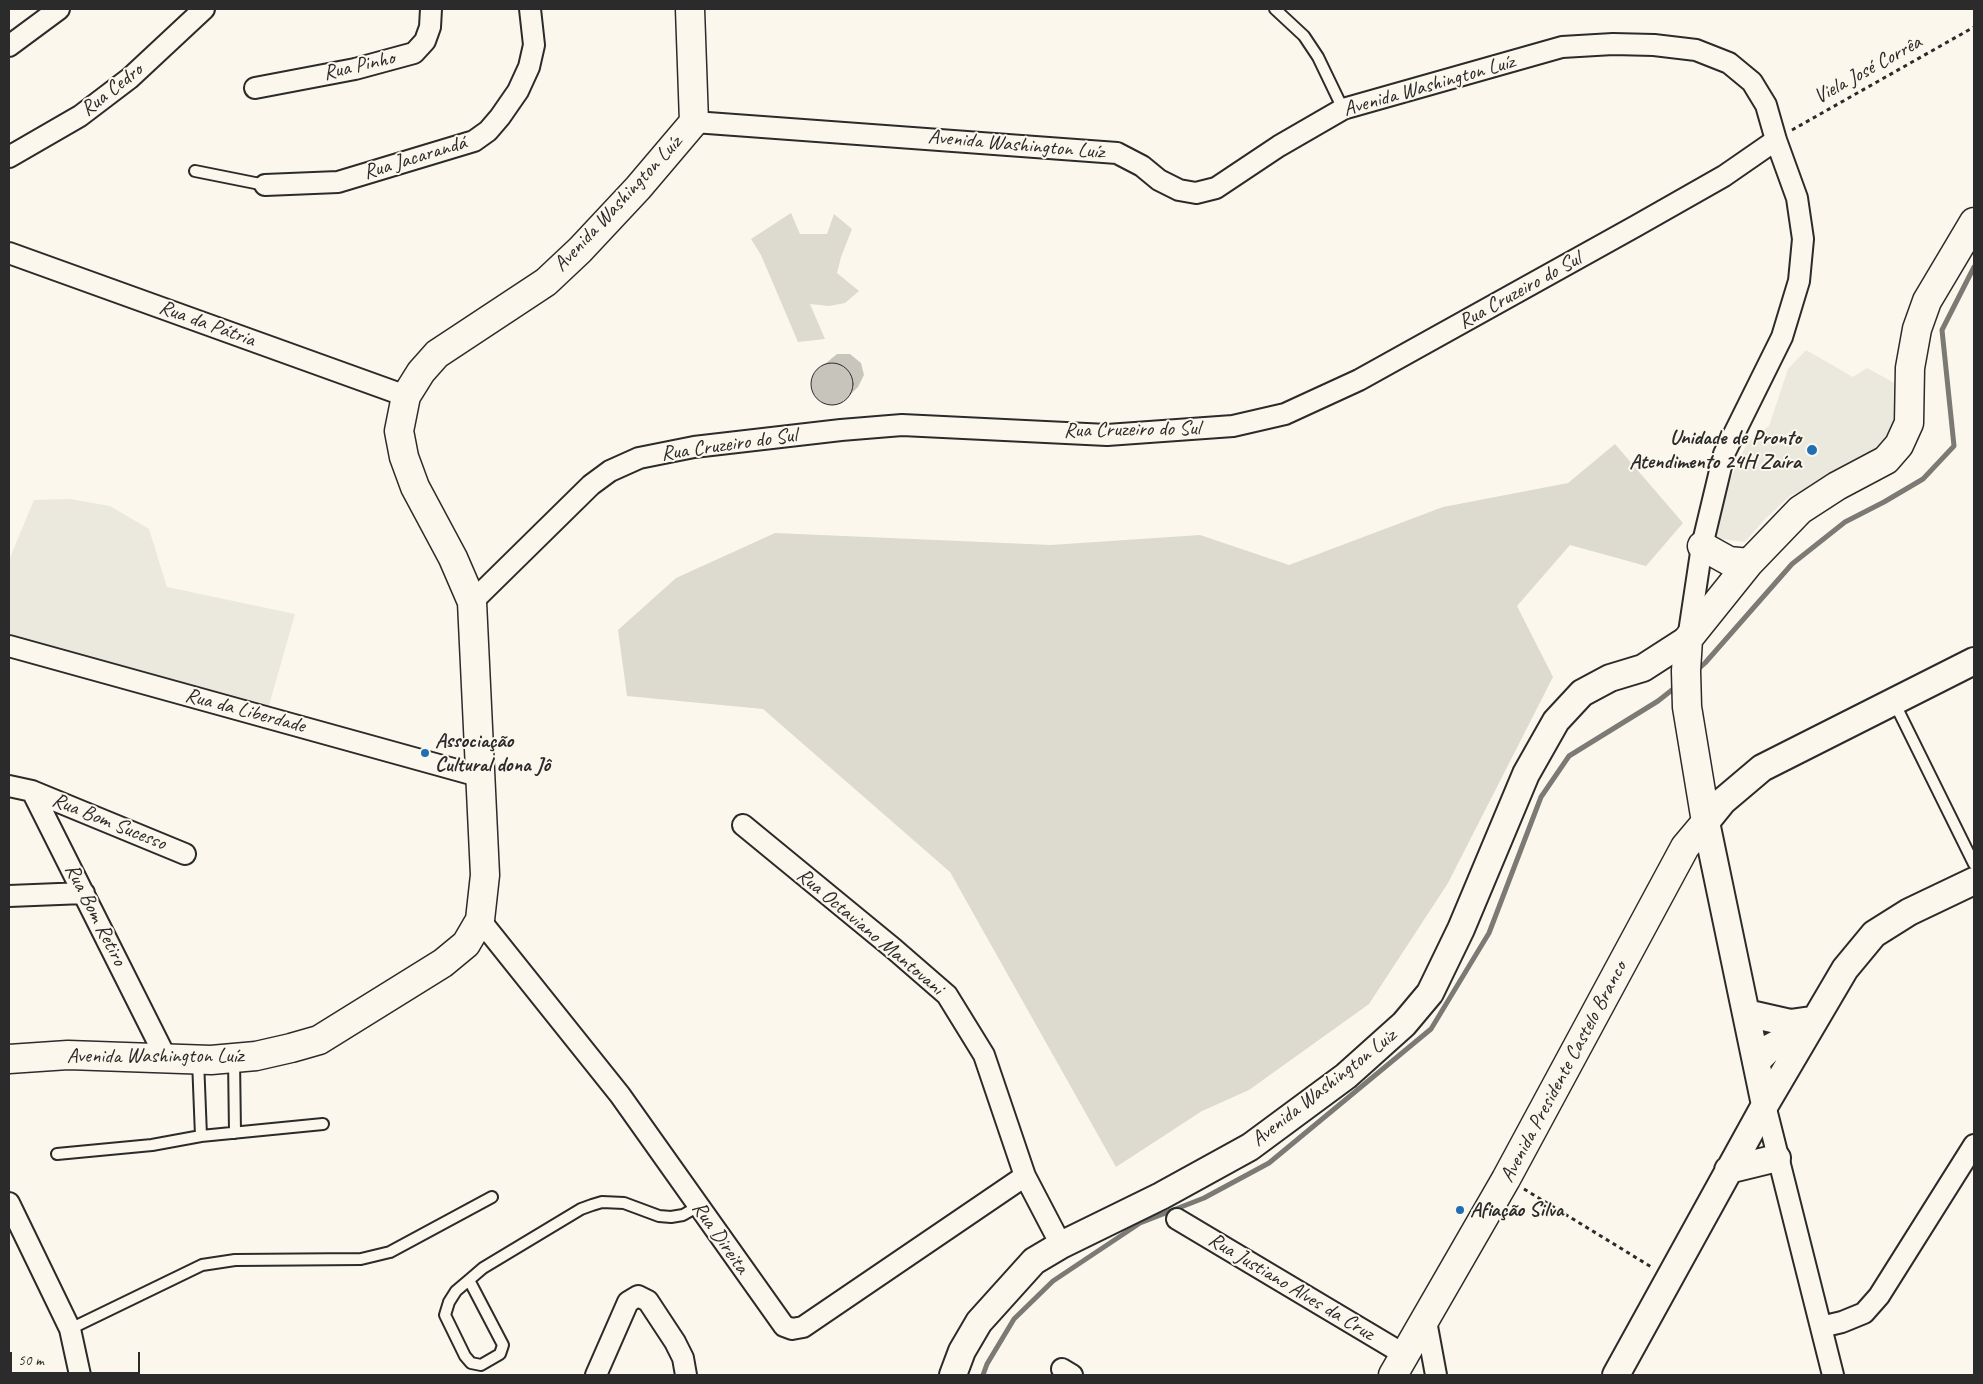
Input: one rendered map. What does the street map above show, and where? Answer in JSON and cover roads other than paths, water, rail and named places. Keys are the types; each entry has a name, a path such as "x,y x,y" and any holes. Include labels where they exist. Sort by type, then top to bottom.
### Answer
{"main road":[{"path":"690,9 694,122"},
{"name":"Avenida Washington Luíz","path":"9,1059 68,1055 198,1060 256,1056 319,1040 443,963 466,944 480,920 485,875 482,777 472,602 453,558 415,486 404,457 400,431 406,396 421,372 437,354 546,282 580,250 638,188 694,122"},
{"path":"1706,822 1687,708 1686,671 1688,639 1749,563 1800,510 1837,486 1886,460 1899,445 1909,423 1910,368 1917,330 1927,301 1974,222"},
{"path":"1702,546 1729,560 1749,563"},
{"name":"Avenida Presidente Castelo Branco","path":"1399,1365 1506,1179 1685,847 1706,822"}],"street":[{"path":"9,46 59,9"},
{"name":"Rua Cedro","path":"9,156 80,116 116,89 163,49 204,9"},
{"name":"Rua Pinho","path":"255,88 355,69 414,53 425,41 430,27 431,9"},
{"name":"Rua Jacarandá","path":"265,185 338,182 474,141 488,131 500,117 518,91 530,66 534,45 530,9"},
{"name":"Avenida Washington Luíz","path":"694,122 1117,153 1142,166 1159,180 1178,190 1196,193 1216,188 1279,146 1343,109 1562,47 1613,44 1654,45 1696,50 1729,63 1752,82 1766,105 1776,140"},
{"path":"1688,639 1702,546 1724,454 1782,337 1799,282 1803,239 1797,198 1776,140"},
{"name":"Rua Cruzeiro do Sul","path":"472,602 591,485 610,471 639,458 694,447 902,425 1107,435 1234,426 1285,414 1359,380 1636,226 1724,176 1776,140"},
{"name":"Rua da Pátria","path":"9,253 406,396"},
{"name":"Avenida Washington Luiz","path":"953,1375 962,1351 979,1322 1034,1261 1061,1245 1161,1196 1250,1147 1346,1076 1404,1024 1430,993 1461,929 1526,774 1556,721 1582,693 1610,678 1643,668 1688,639"},
{"name":"Rua da Liberdade","path":"9,646 482,777"},
{"name":"Avenida Presidente Castelo Branco","path":"1706,822 1723,801 1762,768 1974,662"},
{"path":"9,786 32,791"},
{"name":"Rua Bom Sucesso","path":"32,791 185,854"},
{"name":"Rua Bom Retiro","path":"32,791 168,1060"},
{"path":"1706,822 1777,1158 1833,1375"},
{"name":"Rua Octaviano Mantovani","path":"743,825 894,949 947,996 984,1055 1025,1176 1061,1245"},
{"path":"1616,1375 1671,1279 1728,1170 1815,1017 1845,969 1874,934 1909,912 1974,881"},
{"path":"9,896 84,893"},
{"name":"Rua Direita","path":"480,920 620,1095 776,1319 784,1326 792,1329 803,1327 1025,1176"},
{"path":"1746,1013 1790,1023 1815,1017"},
{"path":"1756,1062 1771,1047 1795,1034 1815,1017"},
{"path":"1821,1327 1842,1322 1864,1313 1879,1296 1974,1145"},
{"path":"1728,1170 1777,1158"},
{"path":"9,1203 70,1329 80,1375"},
{"name":"Rua Justiano Alves da Cruz","path":"1177,1219 1399,1365"},
{"path":"596,1375 628,1302 638,1296 648,1301 675,1342 683,1358 686,1375"},
{"path":"1426,1321 1436,1375"}],"lane":[{"path":"1275,9 1304,36 1318,57 1343,109"},
{"path":"195,171 265,185"},
{"path":"1894,702 1974,864"},
{"path":"234,1058 235,1133"},
{"path":"198,1060 201,1136"},
{"path":"57,1154 152,1145 201,1136 323,1124"},
{"path":"70,1329 202,1265 235,1260 361,1259 390,1252 492,1197"},
{"path":"469,1280 503,1345 500,1354 482,1365 472,1363 465,1356 445,1315 449,1302 456,1291 483,1268 516,1246 592,1205 613,1202 624,1203 659,1216 671,1217 683,1215 698,1207"}],"waterway":[{"path":"1696,671 1792,564 1845,522 1923,479 1954,446 1942,330 1974,267"},
{"path":"983,1375 987,1364 1014,1319 1053,1281 1140,1223 1204,1198 1269,1163 1431,1029 1489,933 1541,797 1569,756 1658,701 1677,686"}],"place":[{"name":"Unidade de Pronto Atendimento 24H Zaíra","path":"1812,450"},
{"name":"Associação Cultural dona Jô","path":"425,753"},
{"name":"Afiação Silva","path":"1460,1210"}]}
